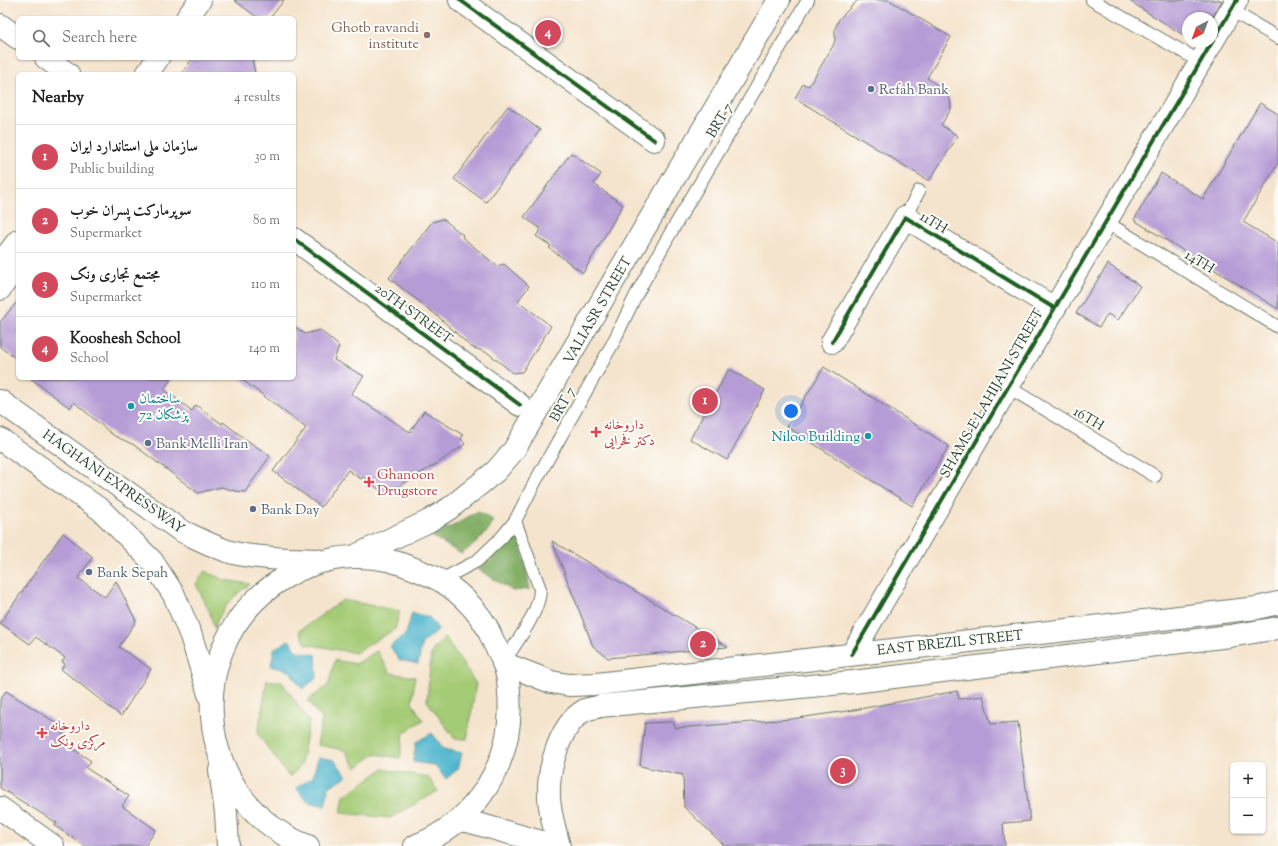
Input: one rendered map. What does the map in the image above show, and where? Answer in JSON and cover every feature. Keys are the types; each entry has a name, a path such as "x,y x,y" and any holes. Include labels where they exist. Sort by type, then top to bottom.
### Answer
{"main road":[{"path":"188,16 200,0"},
{"path":"460,0 654,140"},
{"name":"VALIASR STREET","path":"352,557 429,521 450,508 496,471 514,450 779,0"},
{"name":"SHAMS-E LAHIJANI STREET","path":"852,654 1054,308 1234,5"},
{"path":"0,24 16,36"},
{"path":"49,60 65,72"},
{"path":"148,72 156,60"},
{"name":"11TH","path":"832,342 905,217 1054,308"},
{"name":"20TH STREET","path":"296,241 520,405"},
{"path":"0,264 16,244"},
{"path":"0,289 16,267"},
{"name":"HAGHANI EXPRESSWAY","path":"0,401 180,530 205,542 234,553 279,559 328,561"},
{"path":"0,439 101,510 152,561 174,595 191,636 208,687 211,702"},
{"path":"308,846 283,839 248,805 225,770 212,726 211,702 213,683 224,645 234,626 247,609 262,594 282,579 304,568 328,561 352,557 378,558 402,563 441,580 458,593 485,623 503,662 508,684 510,706 509,727 505,749 487,787 475,804 460,819 440,834 415,846"},
{"path":"1230,636 1268,605 1278,617"},
{"name":"EAST BREZIL STREET","path":"503,662 531,675 551,682 568,685 597,684 1268,605"},
{"name":"EAST BREZIL STREET","path":"559,846 550,802 549,780 555,755 562,737 570,723 586,710 600,706 853,682 1230,636 1278,628"},
{"path":"218,750 226,812 228,846"},
{"path":"0,808 54,846"},
{"path":"460,819 556,846"}],"lane":[{"name":"BRT 7","path":"441,580 477,561 502,537 515,521 535,482 613,343 635,297 667,239 808,0"},
{"path":"1092,0 1201,62"},
{"path":"1234,5 1278,38"},
{"path":"905,217 920,191"},
{"name":"14TH","path":"1106,222 1278,327"},
{"name":"16TH","path":"1008,387 1155,476"},
{"path":"503,662 536,609 540,596 540,589 515,521"}],"green space":[{"path":"478,511 493,520 489,530 475,544 461,554 430,535 451,527"},
{"path":"510,535 520,541 530,589 513,591 478,569"},
{"path":"205,571 224,580 250,584 228,603 214,628 210,613 196,584"},
{"path":"343,600 400,611 395,629 355,653 306,644 299,631"},
{"path":"445,637 476,684 467,739 455,739 427,701 431,655 434,648"},
{"path":"377,651 390,673 415,677 412,703 423,720 404,733 400,758 375,754 356,768 345,750 317,745 322,719 308,700 328,686 335,660 356,664"},
{"path":"267,680 282,682 309,721 301,766 289,777 258,734"},
{"path":"383,769 428,777 438,791 390,818 341,813 344,796"}],"water":[{"path":"412,613 429,617 439,630 422,643 418,664 399,660 390,646 406,634"},
{"path":"289,640 297,651 316,655 317,678 302,689 290,671 271,666 274,649"},
{"path":"432,733 444,749 462,753 458,769 446,779 434,765 413,762 416,742"},
{"path":"318,757 334,760 347,776 329,787 325,806 308,802 296,788 313,777"}],"building":[{"path":"234,0 284,0 272,16 255,16"},
{"name":"Refah Bank","path":"858,0 889,0 951,37 927,78 945,91 950,99 951,109 941,125 958,136 929,181 795,98 803,84 809,86 833,46 835,40 835,29 839,19"},
{"path":"1128,0 1222,0 1215,12 1182,12 1182,34"},
{"path":"192,60 252,60 255,72 182,72"},
{"path":"1260,103 1278,114 1278,163 1243,222 1278,243 1278,309 1134,220 1161,173 1203,199"},
{"path":"508,106 540,130 486,202 454,179"},
{"path":"571,153 601,174 594,184 623,205 583,273 549,248 551,246 536,236 541,229 524,217"},
{"path":"443,219 497,266 504,264 529,286 518,301 551,326 522,372 513,373 488,353 471,347 440,318 389,278 432,222"},
{"path":"1108,264 1140,286 1118,320 1108,314 1099,327 1076,313"},
{"path":"16,303 16,359 0,347 0,322"},
{"path":"296,327 305,334 320,330 339,346 334,360 364,376 351,394 410,432 424,411 463,435 461,439 465,444 438,463 385,494 363,477 361,479 348,470 321,507 273,471 306,428 243,380 296,380"},
{"name":"Niloo Building","path":"824,367 949,446 912,506 787,427"},
{"path":"729,369 765,390 727,460 690,439"},
{"path":"33,380 171,380 164,389 192,411 196,405 222,424 223,422 270,456 245,492 221,487 198,493 134,445 113,435 74,402 70,408"},
{"path":"63,533 93,557 78,578 105,597 116,581 136,621 119,647 151,669 121,716 61,669 65,664 62,662 65,658 36,637 30,644 0,623"},
{"path":"552,541 728,647 608,658 593,646"},
{"path":"6,691 61,726 64,743 91,761 86,768 129,796 122,806 156,830 145,846 84,846 55,826 57,823 0,788 0,700"},
{"path":"957,691 959,699 983,696 991,724 1018,722 1030,821 1003,823 1005,846 725,846 684,807 683,775 640,766 645,723 673,722 676,728 791,719 854,710"}],"cycle path":[{"path":"460,0 654,140"},
{"path":"852,654 1237,0"},
{"path":"832,342 905,217 1054,308"},
{"path":"296,240 520,405"}],"place":[{"name":"Kooshesh School","path":"548,33"},
{"name":"Ghotb ravandi institute","path":"427,35"},
{"name":"Refah Bank","path":"871,89"},
{"name":"سازمان ملی استاندارد ایران","path":"705,401"},
{"name":"ساختمان پزشکان 72","path":"131,406"},
{"name":"داروخانه دکتر فخرایی","path":"596,432"},
{"name":"Niloo Building","path":"868,436"},
{"name":"Bank Melli Iran","path":"148,443"},
{"name":"Ghanoon Drugstore","path":"369,482"},
{"name":"Bank Day","path":"253,509"},
{"name":"Bank Sepah","path":"89,572"},
{"name":"سوپرمارکت پسران خوب","path":"703,644"},
{"name":"داروخانه مرکزی ونک","path":"42,733"},
{"name":"مجتمع تجاری ونک","path":"843,771"}]}
